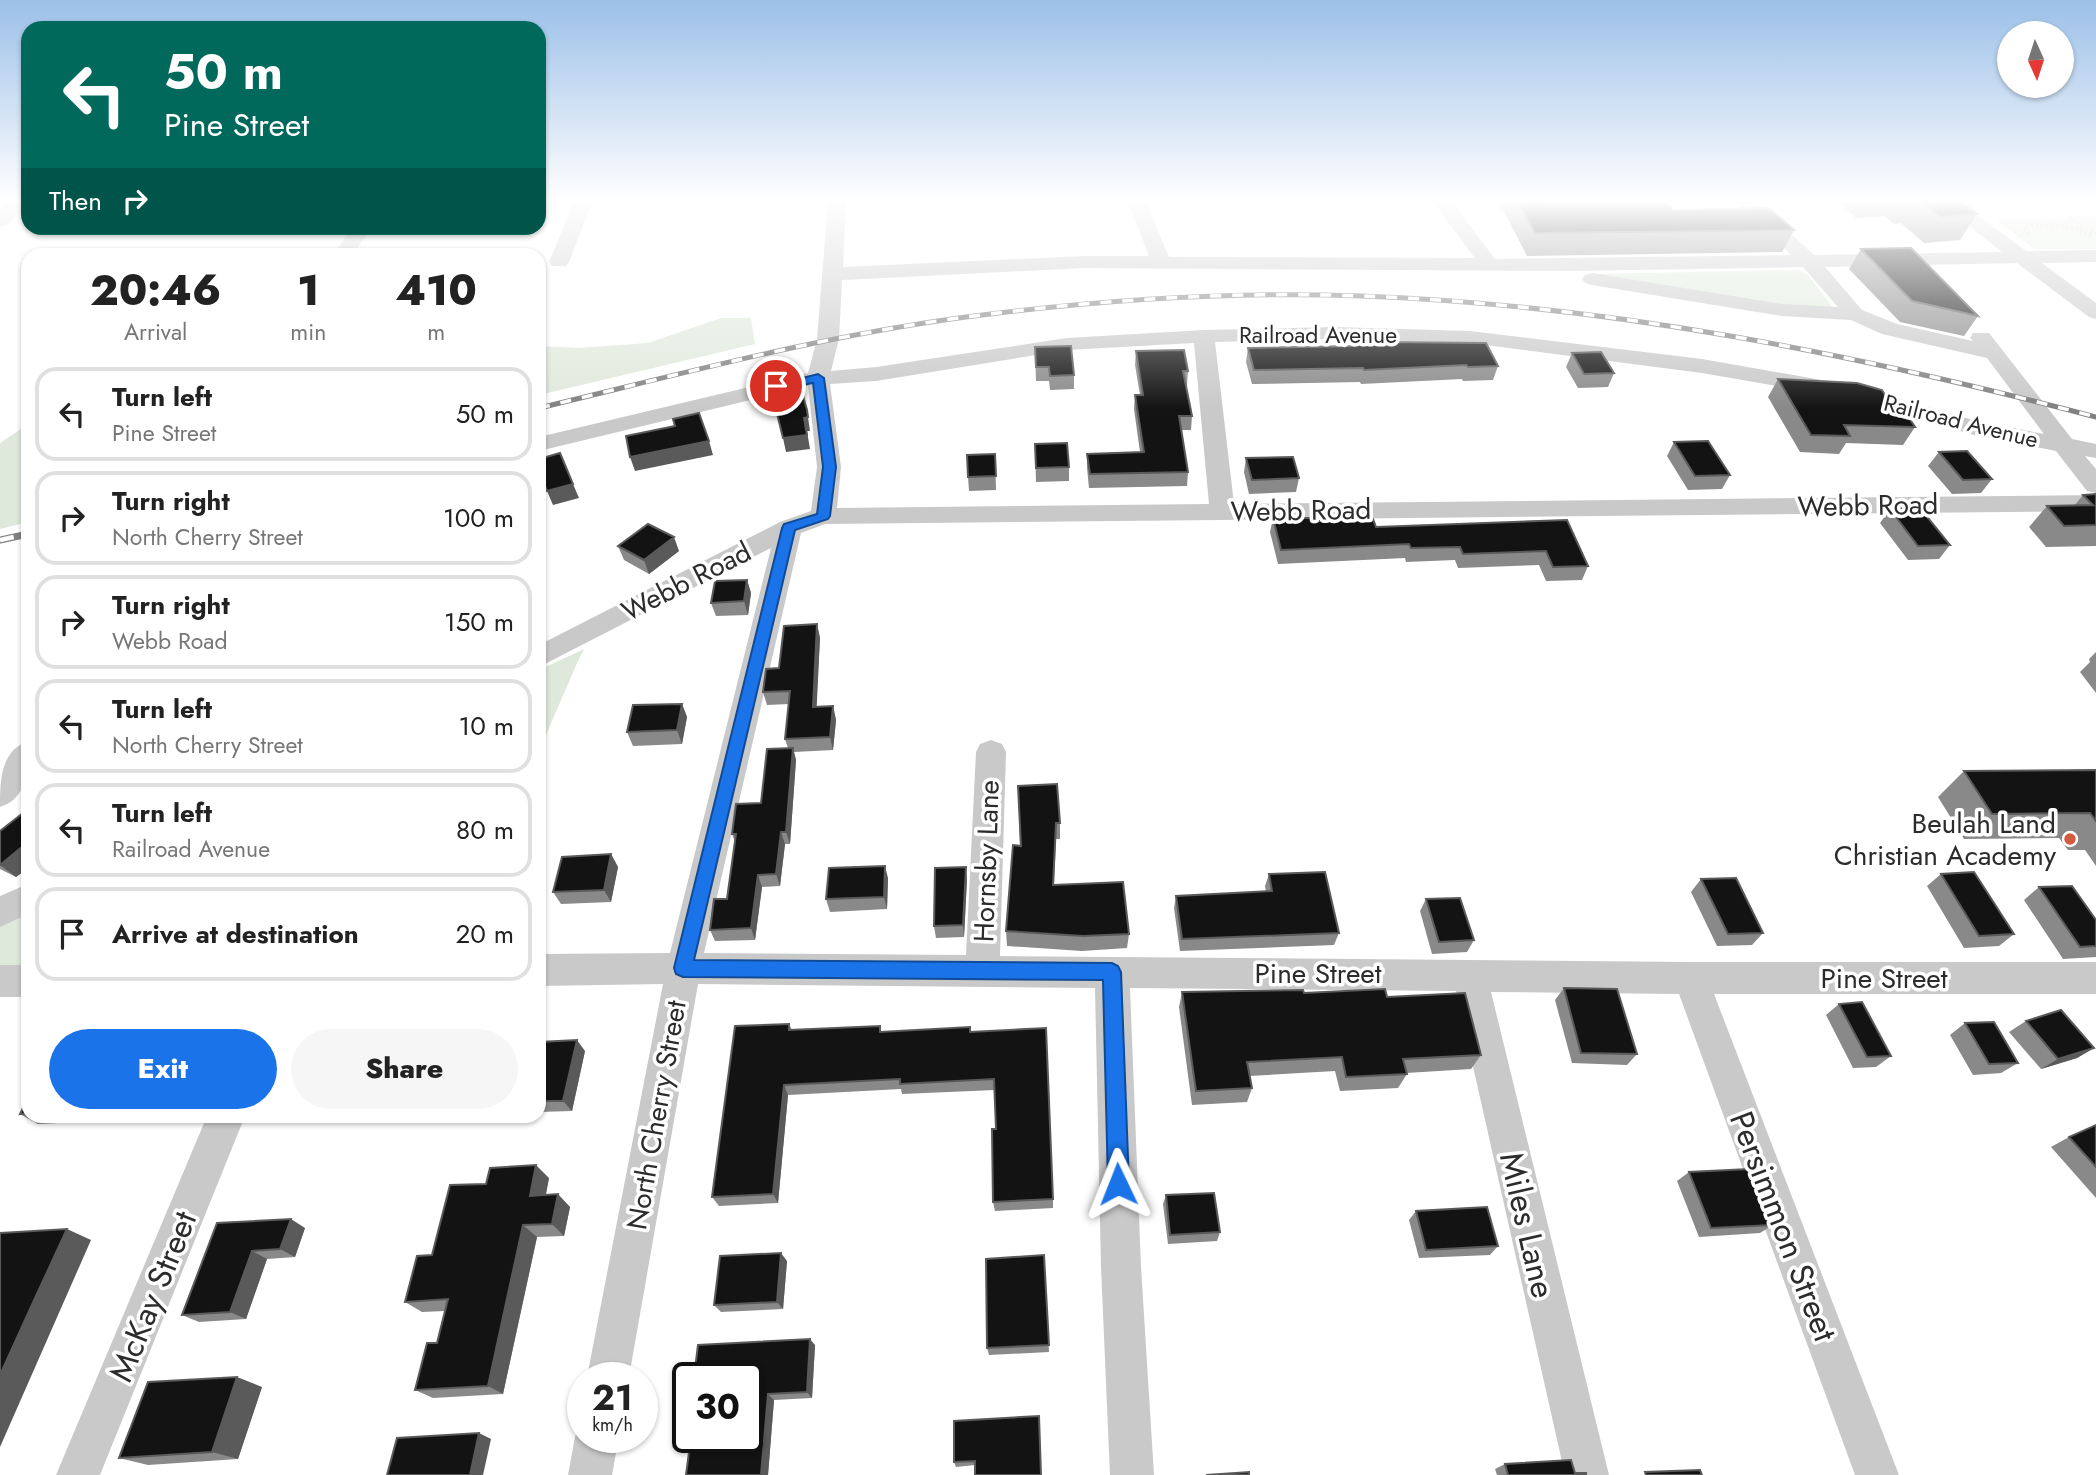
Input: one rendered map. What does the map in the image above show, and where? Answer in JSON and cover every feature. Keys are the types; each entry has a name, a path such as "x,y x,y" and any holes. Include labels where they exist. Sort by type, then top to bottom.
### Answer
{"street":[{"path":"823,516 829,467 818,378 828,339 832,271"},
{"path":"832,274 894,271"},
{"path":"1578,271 1585,278 1782,310 1855,314 1890,329 1995,353"},
{"path":"1817,271 1855,314"},
{"path":"1919,271 1927,280"},
{"path":"2039,271 2096,313"},
{"path":"1970,326 2025,390 2062,445 2096,485"},
{"name":"Railroad Avenue","path":"546,442 799,380 876,374 1067,344 1283,333 1470,337 1603,352 1850,392 1970,427 2096,451"},
{"path":"1204,336 1222,510"},
{"name":"Webb Road","path":"546,653 789,528 823,516 2096,503"},
{"name":"North Cherry Street","path":"611,1362 683,968 789,528"},
{"name":"Hornsby Lane","path":"982,971 990,752"},
{"path":"0,795 21,764"},
{"path":"0,912 21,902"},
{"name":"Pine Street","path":"546,970 683,968 1691,978 2096,978"},
{"path":"1112,972 1121,1267 1132,1475"},
{"name":"Miles Lane","path":"1469,974 1587,1475"},
{"name":"Persimmon Street","path":"1691,978 1877,1475"},
{"path":"0,981 21,981"},
{"name":"McKay Street","path":"78,1475 223,1123"},
{"path":"590,1475 594,1453"}],"green space":[{"path":"1800,271 1808,275 1834,309 1779,306 1594,274"},
{"path":"721,318 751,318 755,344 546,393 546,346 579,348 648,343"},
{"path":"21,429 21,524 0,529 0,443"},
{"path":"584,649 546,735 546,667"},
{"path":"21,913 21,968 0,969 0,923"}],"building":[{"path":"1882,271 1933,271 1978,316 1912,301"},
{"path":"1354,343 1486,343 1498,366 1254,370 1248,348 1355,346"},
{"path":"1071,346 1074,375 1050,376 1049,367 1036,367 1035,347"},
{"path":"1184,350 1188,371 1183,371 1192,416 1179,416 1188,472 1090,474 1087,454 1144,452 1135,395 1143,395 1136,351"},
{"path":"1601,352 1614,373 1584,374 1572,353"},
{"path":"1778,379 1857,383 1882,390 1892,406 1901,406 1915,427 1844,425 1850,436 1811,435"},
{"path":"800,385 808,417 804,418 807,435 783,438 771,389"},
{"path":"699,413 709,441 630,457 626,436 675,426 673,419"},
{"path":"1708,441 1730,475 1695,476 1674,442"},
{"path":"1067,443 1069,467 1036,468 1035,444"},
{"path":"1967,451 1992,479 1963,480 1939,452"},
{"path":"560,453 573,484 547,491 546,457"},
{"path":"995,454 996,476 968,477 967,455"},
{"path":"1293,457 1299,478 1252,480 1246,458"},
{"path":"2096,494 2096,525 2064,526 2047,506 2093,505 2083,495"},
{"path":"1920,508 1950,545 1918,546 1890,509"},
{"path":"1273,518 1313,518 1314,521 1373,519 1376,527 1567,520 1588,566 1553,567 1546,551 1463,554 1460,547 1411,548 1409,544 1281,550"},
{"path":"648,524 674,537 644,560 618,546"},
{"path":"747,580 744,601 711,603 715,581"},
{"path":"817,624 813,707 833,706 830,737 785,739 790,691 763,692 766,669 779,668 784,626"},
{"path":"682,704 677,730 627,732 633,705"},
{"path":"793,748 786,832 781,832 776,874 758,875 751,928 710,930 714,899 727,899 736,834 732,834 736,804 761,803 767,749"},
{"path":"2096,770 2096,821 2090,813 1992,814 1964,771"},
{"path":"1057,784 1060,823 1056,823 1053,885 1123,882 1129,934 1083,936 1006,931 1013,845 1021,846 1018,786"},
{"path":"21,814 21,848 0,865 0,831"},
{"path":"611,854 604,890 553,892 562,857"},
{"path":"885,866 884,897 826,899 829,868"},
{"path":"966,867 963,925 934,926 935,868"},
{"path":"1325,872 1339,933 1182,939 1176,896 1272,891 1269,874"},
{"path":"1974,872 2014,934 1979,936 1941,874"},
{"path":"1736,878 1763,933 1728,934 1701,879"},
{"path":"2072,886 2096,920 2096,946 2080,947 2039,887"},
{"path":"1460,898 1474,940 1439,942 1426,899"},
{"path":"1564,988 1617,989 1637,1054 1581,1053"},
{"path":"1385,989 1387,997 1465,993 1481,1055 1403,1059 1407,1074 1346,1077 1342,1057 1247,1062 1252,1088 1196,1091 1182,992 1303,990 1304,993"},
{"path":"1862,1002 1891,1056 1867,1057 1839,1004"},
{"path":"2061,1010 2094,1048 2058,1059 2026,1021"},
{"path":"1994,1022 2018,1063 1989,1064 1965,1023"},
{"path":"789,1024 789,1030 880,1026 880,1032 970,1027 970,1032 1046,1028 1053,1199 993,1202 992,1129 996,1129 994,1079 900,1084 900,1079 784,1085 773,1194 712,1197 735,1026"},
{"path":"577,1040 563,1101 546,1101 546,1042"},
{"path":"2096,1125 2096,1167 2069,1137"},
{"path":"536,1165 530,1196 558,1194 552,1224 523,1225 488,1386 415,1390 427,1343 437,1343 448,1299 405,1302 417,1256 432,1255 450,1185 486,1184 490,1168"},
{"path":"1749,1169 1773,1225 1711,1228 1689,1172"},
{"path":"1214,1193 1220,1232 1170,1235 1166,1195"},
{"path":"1487,1207 1498,1246 1426,1250 1416,1211"},
{"path":"291,1219 280,1249 252,1251 230,1312 182,1315 217,1223"},
{"path":"67,1229 36,1296 0,1375 0,1233"},
{"path":"781,1253 777,1302 714,1305 720,1256"},
{"path":"1044,1255 1049,1345 987,1348 986,1259"},
{"path":"810,1339 807,1392 768,1394 763,1452 763,1362 696,1362 698,1345"},
{"path":"237,1377 212,1452 119,1458 148,1382"},
{"path":"1039,1416 1041,1475 975,1475 975,1461 954,1462 954,1421"},
{"path":"479,1433 470,1475 387,1475 397,1438"},
{"path":"689,1453 763,1453 761,1475 686,1475"},
{"path":"1571,1460 1575,1473 1586,1475 1508,1475 1505,1464"},
{"path":"1700,1470 1702,1475 1646,1475 1645,1472"},
{"path":"1249,1472 1249,1475 1206,1475"}],"railway":[{"path":"546,406 805,345 966,317 1163,298 1312,295 1454,301 1547,310 1732,336 1915,373 2096,417"},
{"path":"0,540 21,536"}],"place":[{"name":"Beulah Land Christian Academy","path":"2070,839"}],"route":[{"path":"776,386 818,378 828,448 828,486 823,516 789,528 683,968 1112,972 1118,1184"}]}
